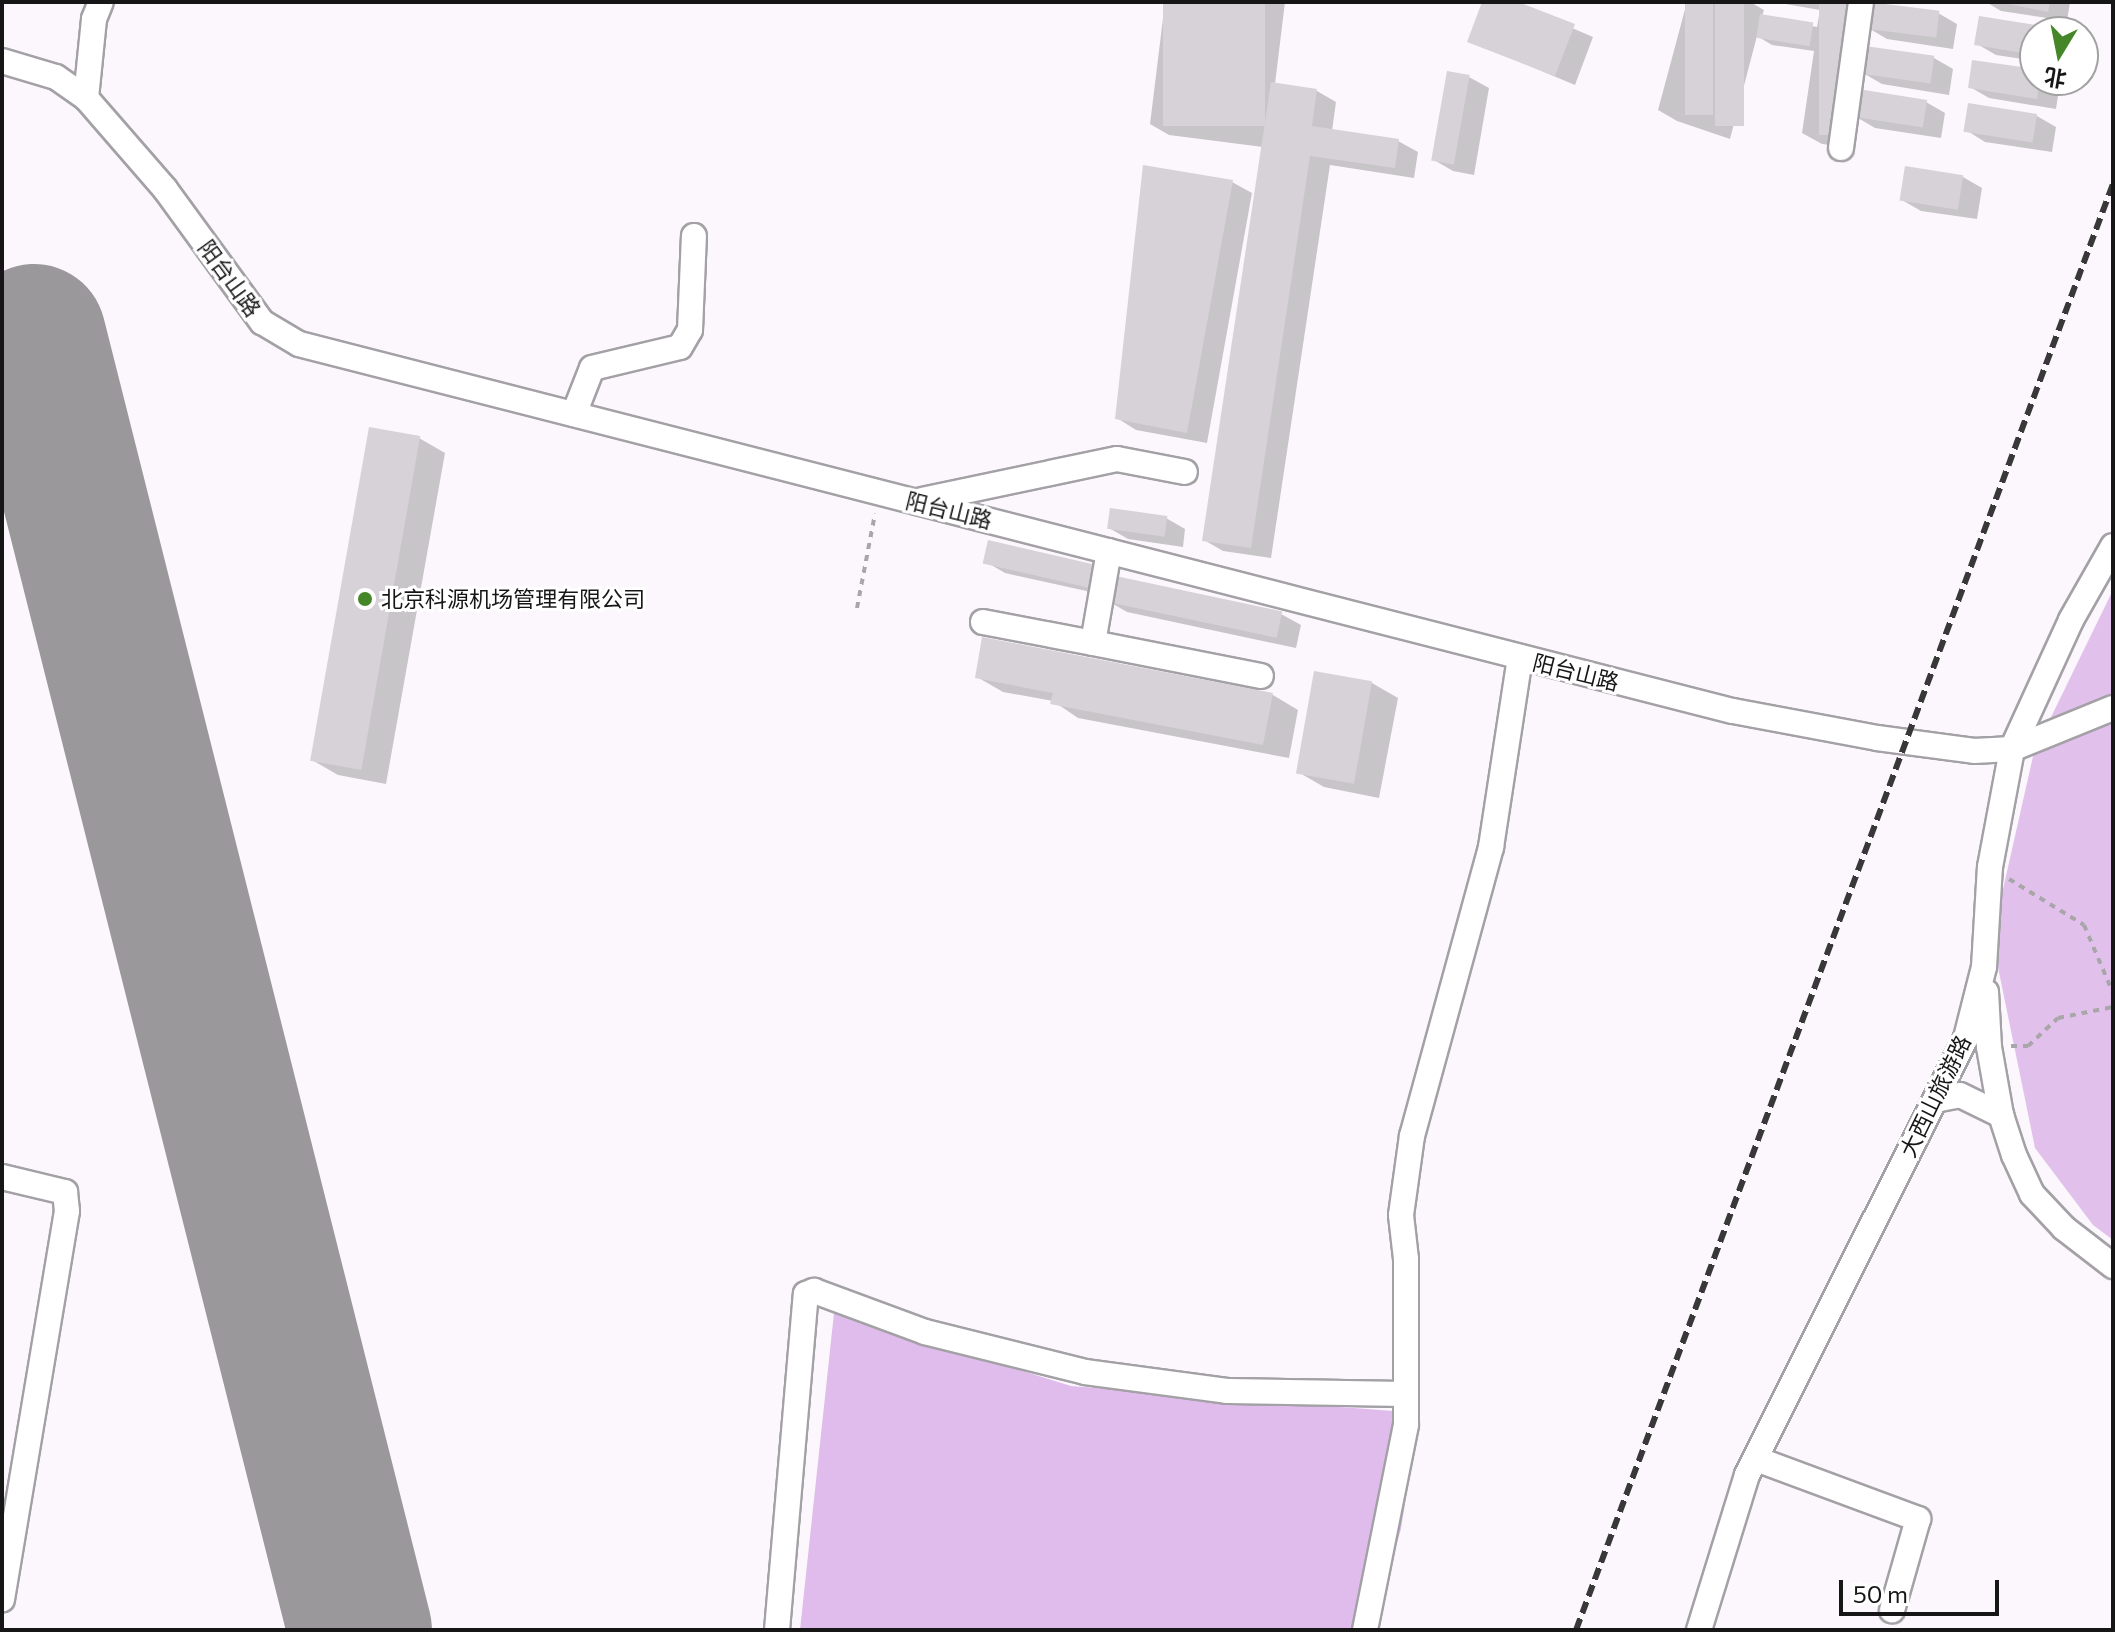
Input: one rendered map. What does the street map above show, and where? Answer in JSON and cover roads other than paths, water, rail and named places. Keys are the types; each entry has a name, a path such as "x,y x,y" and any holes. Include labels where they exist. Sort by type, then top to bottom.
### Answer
{"street":[{"path":"86,98 94,19 101,2"},
{"path":"1841,148 1861,2"},
{"name":"阳台山路","path":"2,61 56,77 86,98 165,189 262,322 299,344 1777,720 1974,751 2012,749 2113,708"},
{"path":"574,414 592,368 680,347 690,330 694,236"},
{"path":"916,501 1117,459 1185,472"},
{"name":"大西山旅游路","path":"1699,1630 1756,1459 1966,1038 1984,967 1990,867 2012,749 2071,620 2113,546"},
{"path":"1093,643 1109,551"},
{"path":"983,622 1261,676"},
{"path":"1365,1630 1406,1424 1406,1259 1401,1215 1412,1136 1491,847 1520,657"},
{"path":"1984,967 1989,1047 2001,1115 2032,1194 2064,1228 2113,1266"},
{"path":"1935,1100 1960,1095 2001,1115"},
{"path":"2,1177 65,1192 67,1211 2,1600"},
{"path":"777,1630 806,1294 814,1291 925,1332 1085,1372 1227,1391 1406,1394"},
{"path":"1756,1459 1918,1519 1892,1610"}],"railway":[{"path":"1576,1630 2113,184"}],"place":[{"name":"北京科源机场管理有限公司","path":"365,599"}]}
